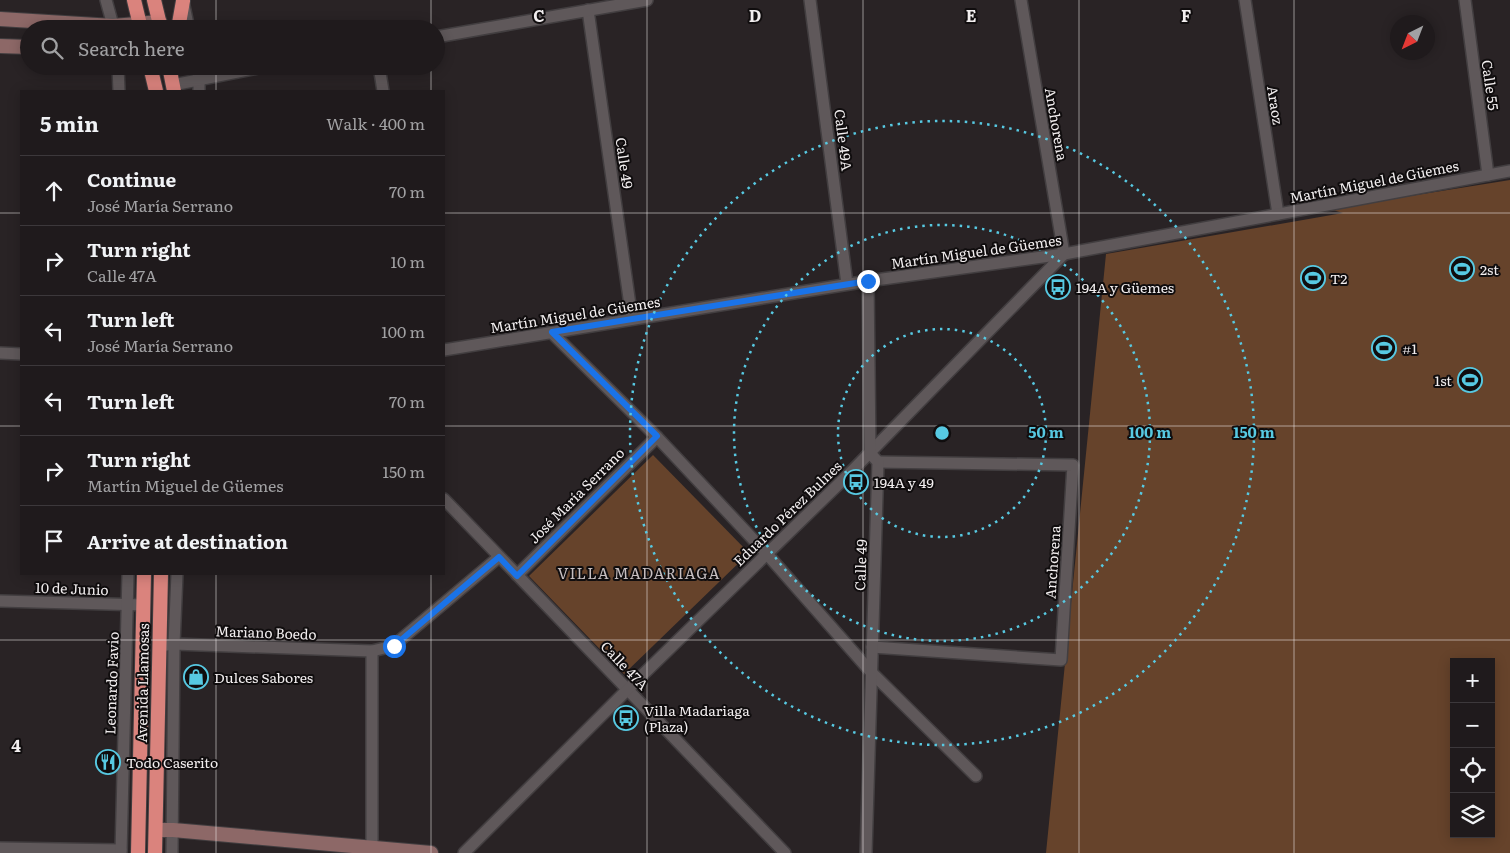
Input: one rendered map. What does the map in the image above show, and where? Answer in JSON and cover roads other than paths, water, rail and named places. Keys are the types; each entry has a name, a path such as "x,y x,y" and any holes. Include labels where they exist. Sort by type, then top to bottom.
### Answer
{"highway":[{"path":"134,0 139,20"},
{"path":"154,0 160,20"},
{"path":"180,20 183,0"},
{"path":"152,75 156,90"},
{"path":"171,75 173,88"},
{"name":"Avenida Llamosas","path":"138,853 144,575"},
{"name":"Avenida Llamosas","path":"155,853 161,575"}],"main road":[{"path":"0,19 20,20"},
{"path":"0,46 20,47"},
{"path":"156,830 431,853"}],"street":[{"path":"106,0 112,20"},
{"path":"183,0 187,20"},
{"path":"445,35 648,0"},
{"name":"Calle 49A","path":"810,0 847,284"},
{"name":"Anchorena","path":"1020,0 1064,254"},
{"name":"Araoz","path":"1245,0 1278,214"},
{"name":"Calle 55","path":"1465,0 1488,175"},
{"name":"Calle 49","path":"588,10 632,320"},
{"path":"118,75 119,90"},
{"path":"198,75 199,90"},
{"path":"173,88 199,79 220,75"},
{"path":"380,75 383,90"},
{"name":"Martín Miguel de Güemes","path":"445,350 847,284 1064,254 1510,171"},
{"name":"Eduardo Pérez Bulnes","path":"464,853 766,553 874,457 1064,254"},
{"name":"Calle 49","path":"866,853 872,646 874,457 868,281"},
{"path":"552,332 657,436 766,553 871,672 976,776"},
{"path":"0,354 20,354"},
{"name":"José María Serrano","path":"517,576 657,436"},
{"name":"Anchorena","path":"872,646 1061,660 1073,465 874,457"},
{"name":"Calle 47A","path":"445,500 785,853"},
{"path":"372,847 372,651 394,646 499,557"},
{"name":"Leonardo Favio","path":"121,852 128,575"},
{"path":"172,853 174,644 177,575"},
{"name":"10 de Junio","path":"0,601 144,604"},
{"name":"Mariano Boedo","path":"159,646 174,644 372,651"},
{"path":"0,848 121,852"}],"place":[{"name":"2st","path":"1462,269"},
{"name":"T2","path":"1313,278"},
{"name":"194A y Güemes","path":"1058,287"},
{"name":"#1","path":"1384,348"},
{"name":"1st","path":"1470,380"},
{"name":"194A y 49","path":"856,482"},
{"name":"Dulces Sabores","path":"196,677"},
{"name":"Villa Madariaga (Plaza)","path":"626,718"},
{"name":"Todo Caserito","path":"108,762"}],"district":[{"name":"VILLA MADARIAGA","path":"639,572"}]}
